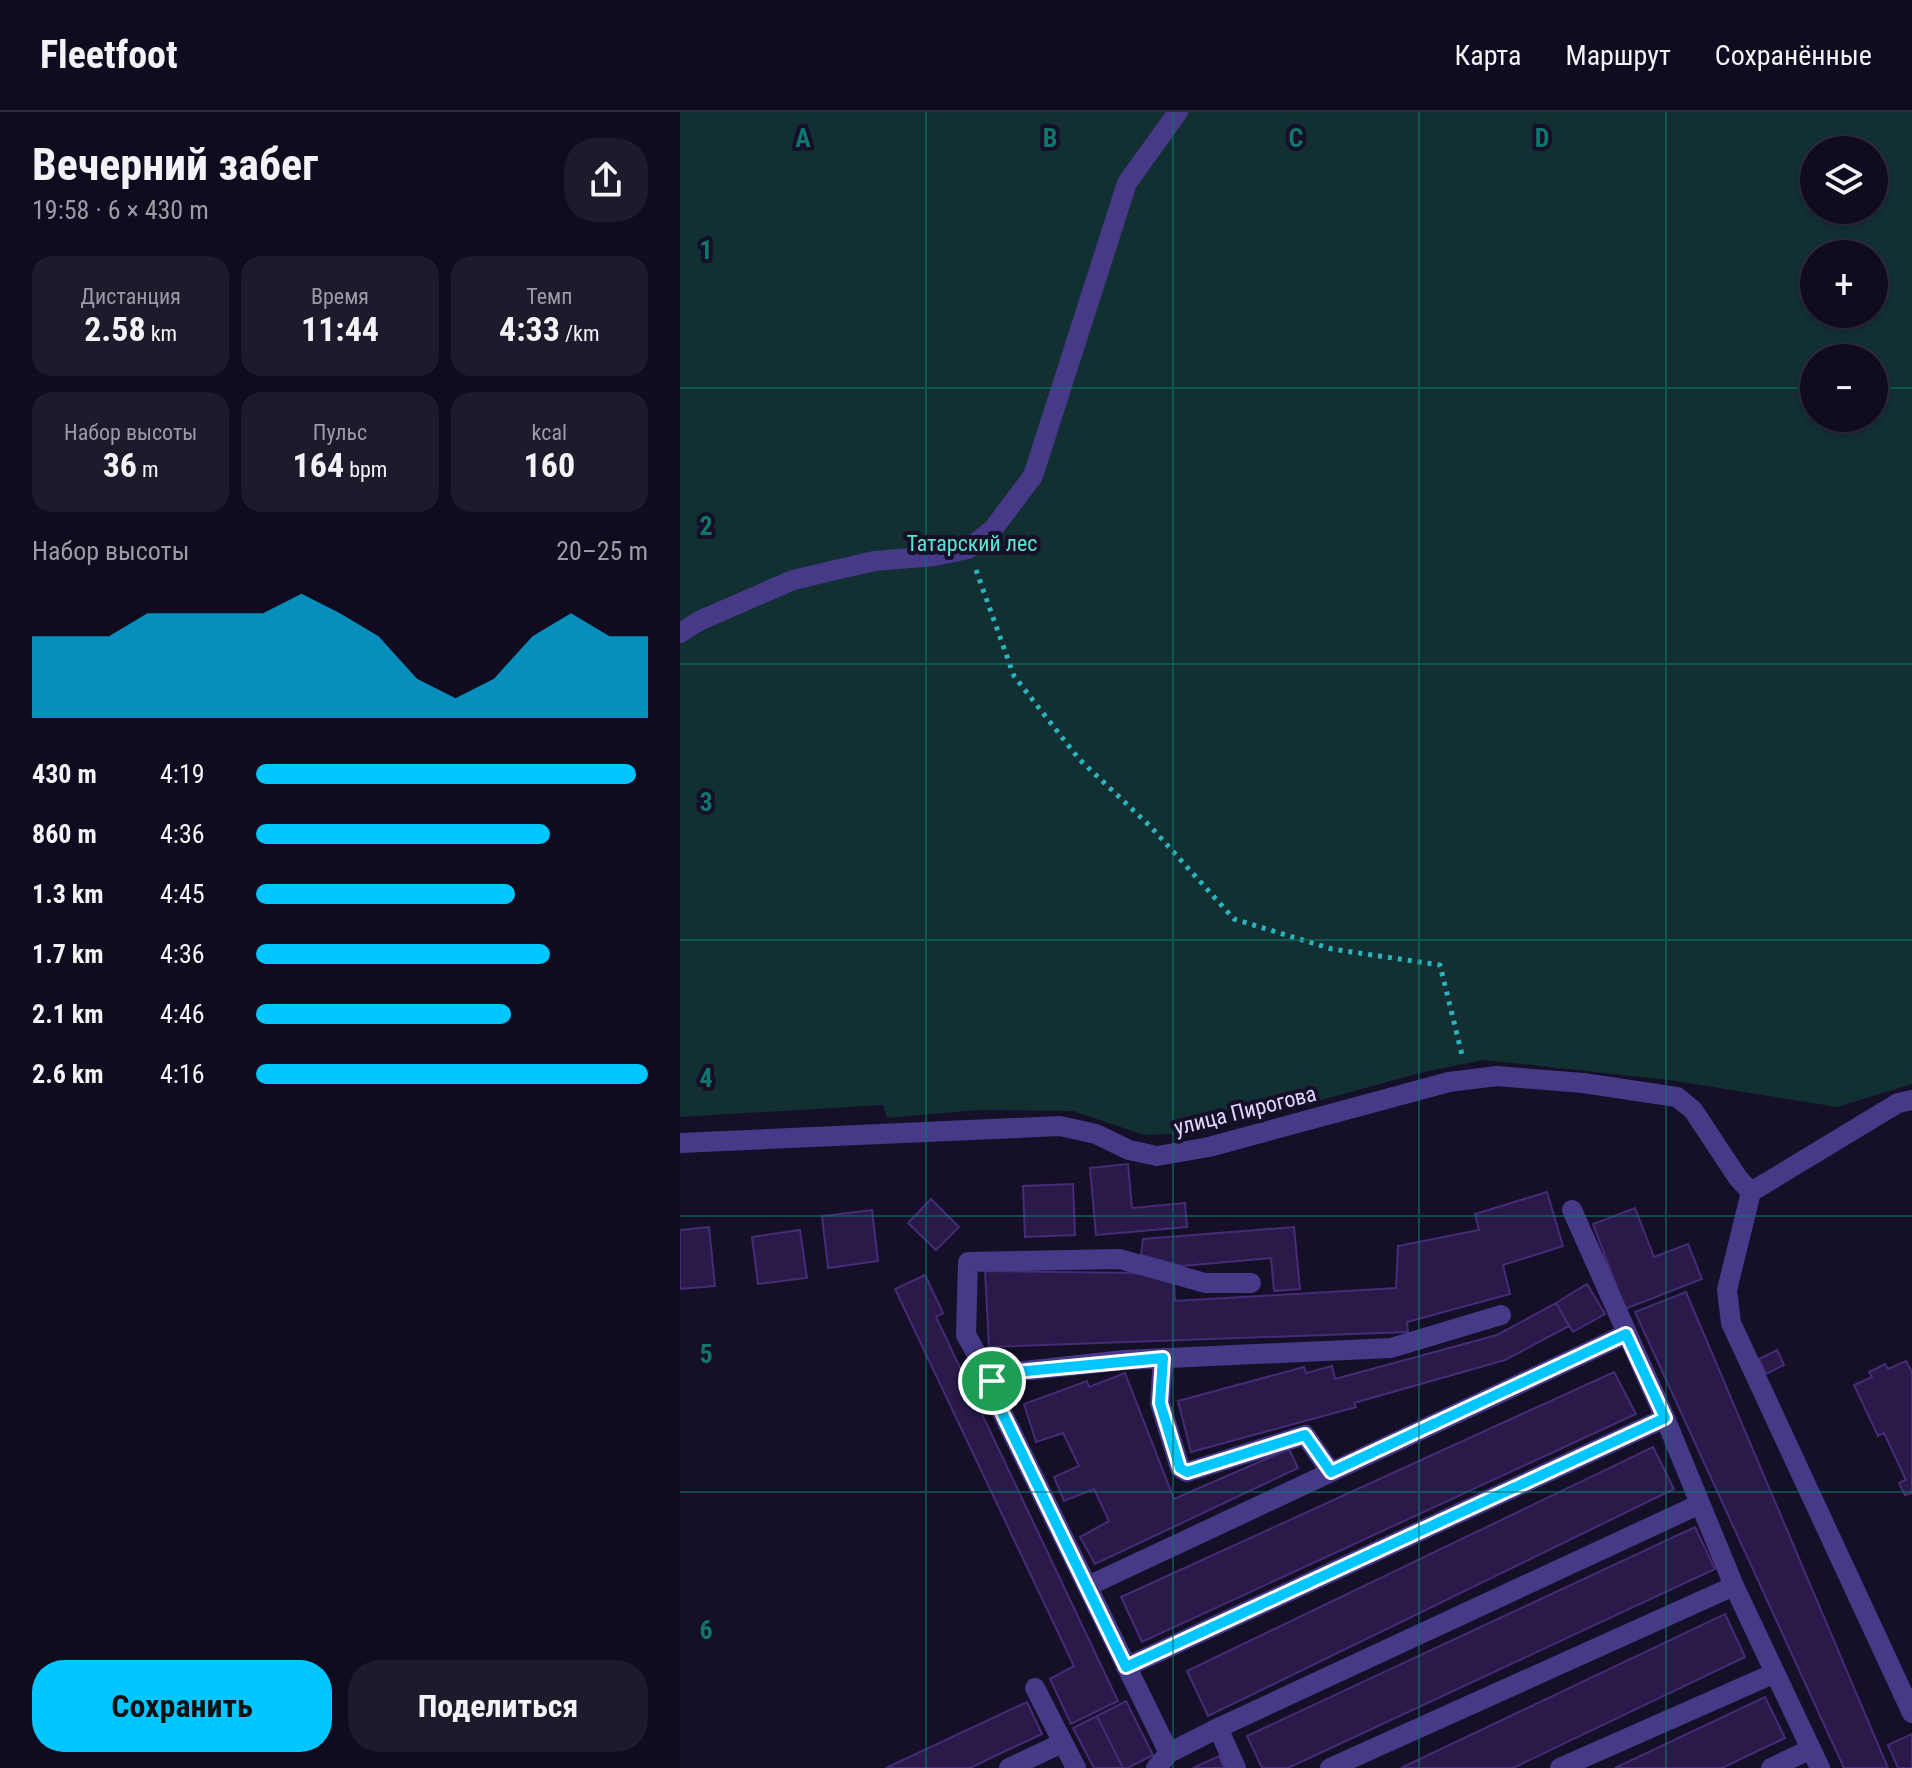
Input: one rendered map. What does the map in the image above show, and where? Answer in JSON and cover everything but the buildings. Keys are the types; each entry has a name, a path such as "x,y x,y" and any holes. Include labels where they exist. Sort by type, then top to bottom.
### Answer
{"street":[{"path":"680,633 699,621 793,580 874,561 935,556 968,549 993,529 1033,476 1127,183 1178,112"},
{"name":"улица Пирогова","path":"680,1143 1060,1126 1096,1134 1129,1150 1157,1156 1209,1147 1449,1082 1497,1076 1627,1088 1677,1097 1693,1110 1738,1178 1751,1192"},
{"path":"1912,1100 1898,1103 1751,1192 1727,1290 1731,1323 1912,1713"},
{"path":"1572,1210 1665,1418 1734,1586 1815,1758 1771,1768"},
{"path":"1251,1283 1205,1283 1120,1259 968,1262 966,1335 992,1381 993,1394 1126,1667 1162,1760 1218,1728 1700,1504"},
{"path":"992,1381 1005,1373 1163,1358 1391,1348 1501,1315"},
{"path":"1088,1586 1626,1334"},
{"path":"1163,1358 1160,1403 1183,1471 1305,1435 1331,1472"},
{"path":"1126,1667 1665,1418"},
{"path":"1330,1768 1734,1586"},
{"path":"1560,1768 1775,1673"},
{"path":"1035,1688 1076,1768"},
{"path":"1218,1728 1236,1768"},
{"path":"1009,1768 1062,1743"}],"path":[{"path":"968,549 1014,676 1079,759 1150,826 1234,919 1332,949 1440,965 1468,1079"}],"green space":[{"name":"Татарский лес","path":"680,112 1912,112 1912,1084 1837,1107 1669,1080 1484,1060 1424,1072 1200,1133 1144,1135 1073,1111 979,1110 887,1118 883,1105 680,1117"}],"route":[{"path":"1626,1334 1665,1418 1126,1667 993,1394 992,1381 1005,1373 1163,1358 1160,1403 1183,1471 1305,1435 1331,1472 1626,1334"}]}
